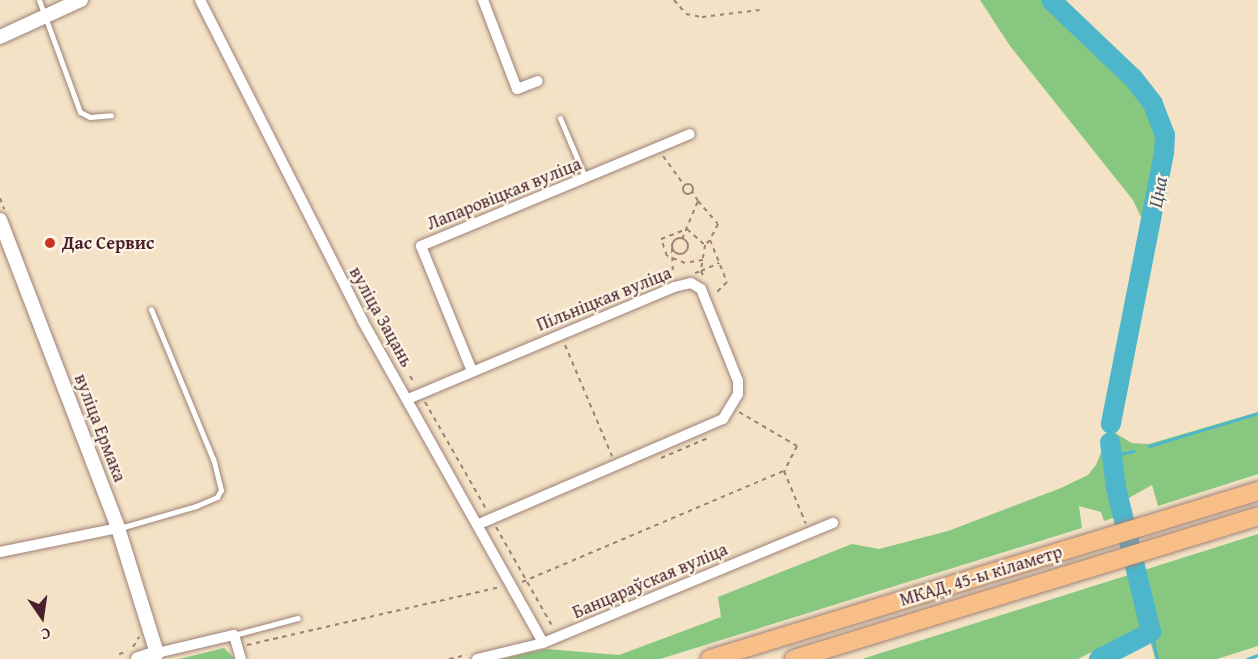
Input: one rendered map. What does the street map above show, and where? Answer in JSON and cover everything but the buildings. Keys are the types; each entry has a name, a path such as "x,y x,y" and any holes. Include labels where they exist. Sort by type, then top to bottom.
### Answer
{"highway":[{"name":"МКАД, 45-ы кіламетр","path":"710,659 1255,492"},
{"name":"МКАД, 45-ы кіламетр","path":"794,659 1258,516"}],"street":[{"path":"0,37 81,0"},
{"name":"вуліца Зацань","path":"200,0 357,309 479,524 509,587 543,643"},
{"path":"483,0 517,89 538,81"},
{"name":"Лапаровіцкая вуліца","path":"472,371 421,246 690,134"},
{"name":"вуліца Ермака","path":"4,220 118,528 157,653"},
{"name":"Пільніцкая вуліца","path":"408,399 674,287 691,283 709,298"},
{"path":"479,524 493,523 616,467 709,429 736,410 738,394 735,367 709,298"},
{"name":"Банцараўская вуліца","path":"477,659 543,643 833,523"},
{"path":"0,552 118,528"},
{"path":"138,659 234,635 241,659"}],"lane":[{"path":"39,0 80,112 90,117 111,116"},
{"path":"560,118 585,178"},
{"path":"118,528 196,506 217,497 221,490 213,459 151,309"},
{"path":"234,635 298,618"}],"path":[{"path":"674,0 686,14 702,17 760,9"},
{"path":"658,147 684,185 685,192 692,191"},
{"path":"684,185 691,185 698,201 718,225 705,245 701,271 709,298 727,282 710,240"},
{"path":"0,198 4,220"},
{"path":"683,278 673,282 670,257 675,240 682,238 698,201"},
{"path":"687,229 705,245"},
{"path":"687,229 660,239 670,257 691,264 703,260"},
{"path":"672,247 677,253 685,252 687,244 682,238"},
{"path":"692,274 719,263"},
{"path":"561,334 616,467"},
{"path":"411,376 551,624"},
{"path":"246,645 509,587 784,471 797,446 736,410"},
{"path":"660,459 710,437"},
{"path":"784,471 806,526"},
{"path":"493,523 505,521"}],"green space":[{"path":"980,0 1057,0 1153,104 1165,135 1164,153 1147,230 1133,200 1010,46"},
{"path":"1258,412 1258,474 1158,506 1152,485 1127,499 1122,515 1104,521 1101,512 1079,506 1082,528 660,659 503,659 547,649 619,655 721,617 718,597 852,544 879,549 948,531 1061,488 1088,475 1096,465 1110,430 1132,443 1149,444"},
{"path":"1258,534 1258,646 1217,659 1155,659 1146,624 1078,659 862,659"},
{"path":"224,648 235,659 179,659"}],"waterway":[{"name":"Цна","path":"1051,0 1133,78 1153,104 1165,135 1164,153 1111,424"},
{"path":"1149,446 1258,413"},
{"name":"Цна","path":"1099,659 1151,632 1116,487 1110,442"},
{"path":"1110,456 1133,451"},
{"path":"1151,632 1157,659"},
{"path":"1247,659 1258,655"}],"place":[{"name":"Дас Сервис","path":"50,243"}]}
